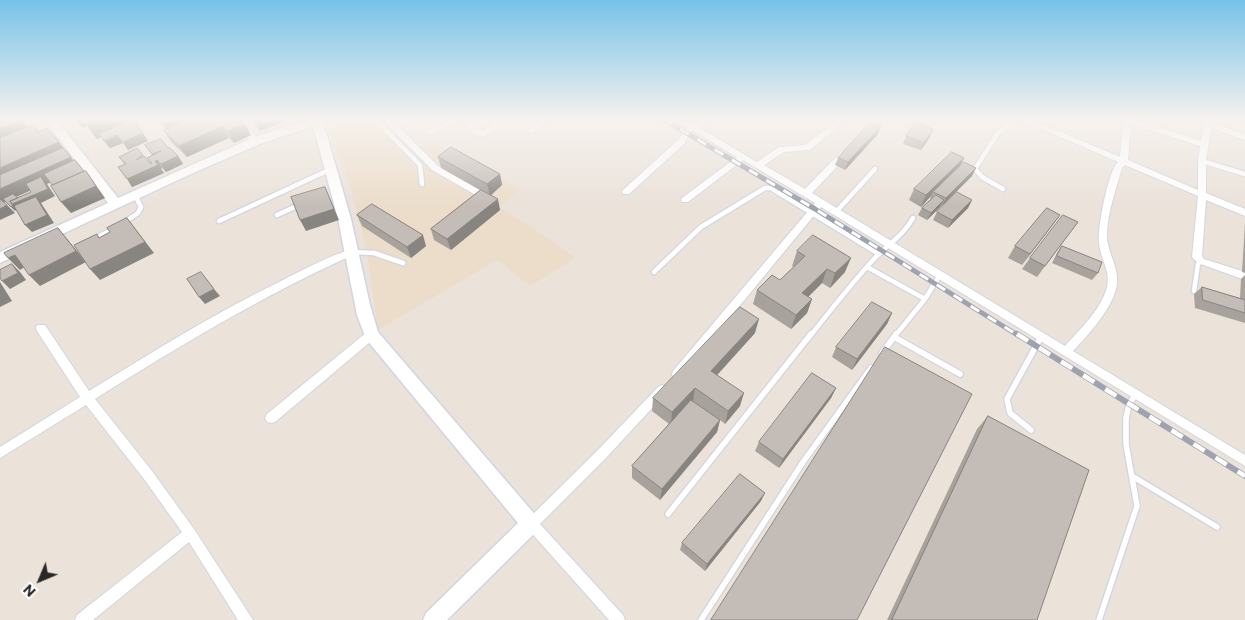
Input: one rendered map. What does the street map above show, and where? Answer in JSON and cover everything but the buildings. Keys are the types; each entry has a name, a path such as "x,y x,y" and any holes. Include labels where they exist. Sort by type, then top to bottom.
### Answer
{"street":[{"path":"69,148 115,203"},
{"path":"0,258 134,194 240,148"},
{"path":"326,148 332,169 333,191 352,252 365,321 371,335 530,524 618,620"},
{"path":"415,148 435,168 484,196"},
{"path":"626,192 674,148"},
{"path":"729,148 1245,461"},
{"path":"758,165 782,149 807,148"},
{"path":"806,194 850,148"},
{"path":"1091,148 1245,213"},
{"path":"1066,352 1080,336 1109,295 1113,279 1103,242 1105,223 1118,167 1124,162 1125,148"},
{"path":"1204,148 1202,161 1202,195 1197,257 1201,261 1245,276"},
{"path":"685,200 743,156"},
{"path":"433,620 602,454 678,373 820,202"},
{"path":"0,453 251,299 305,272 352,252"},
{"path":"41,328 88,399 148,475 190,533 246,620"},
{"path":"271,418 371,335"},
{"path":"82,620 190,533"}],"lane":[{"path":"403,148 420,165 422,184"},
{"path":"988,148 975,169 982,177 1003,189"},
{"path":"1202,161 1245,174"},
{"path":"219,221 332,169"},
{"path":"836,212 875,169"},
{"path":"771,188 774,175"},
{"path":"654,272 712,218 732,209 765,188 771,188 879,254"},
{"path":"90,242 138,213 141,207 134,194"},
{"path":"277,215 304,203"},
{"path":"668,514 867,267 889,244 908,228 913,218"},
{"path":"352,252 374,253 403,263"},
{"path":"1194,291 1198,264 1201,261"},
{"path":"867,267 925,298"},
{"path":"701,620 804,462 940,275"},
{"path":"894,337 960,374"},
{"path":"1031,430 1010,413 1007,399 1042,337"},
{"path":"1099,620 1137,506 1126,444 1126,418 1129,404 1136,394"},
{"path":"1132,476 1217,527"}],"shaded area":[{"path":"336,148 411,148 413,150 417,148 443,148 520,190 499,207 553,241 575,258 530,286 497,260 378,330 366,247 348,180"}],"railway":[{"path":"712,148 815,209 1019,336"},
{"path":"1017,334 1245,476"}]}
